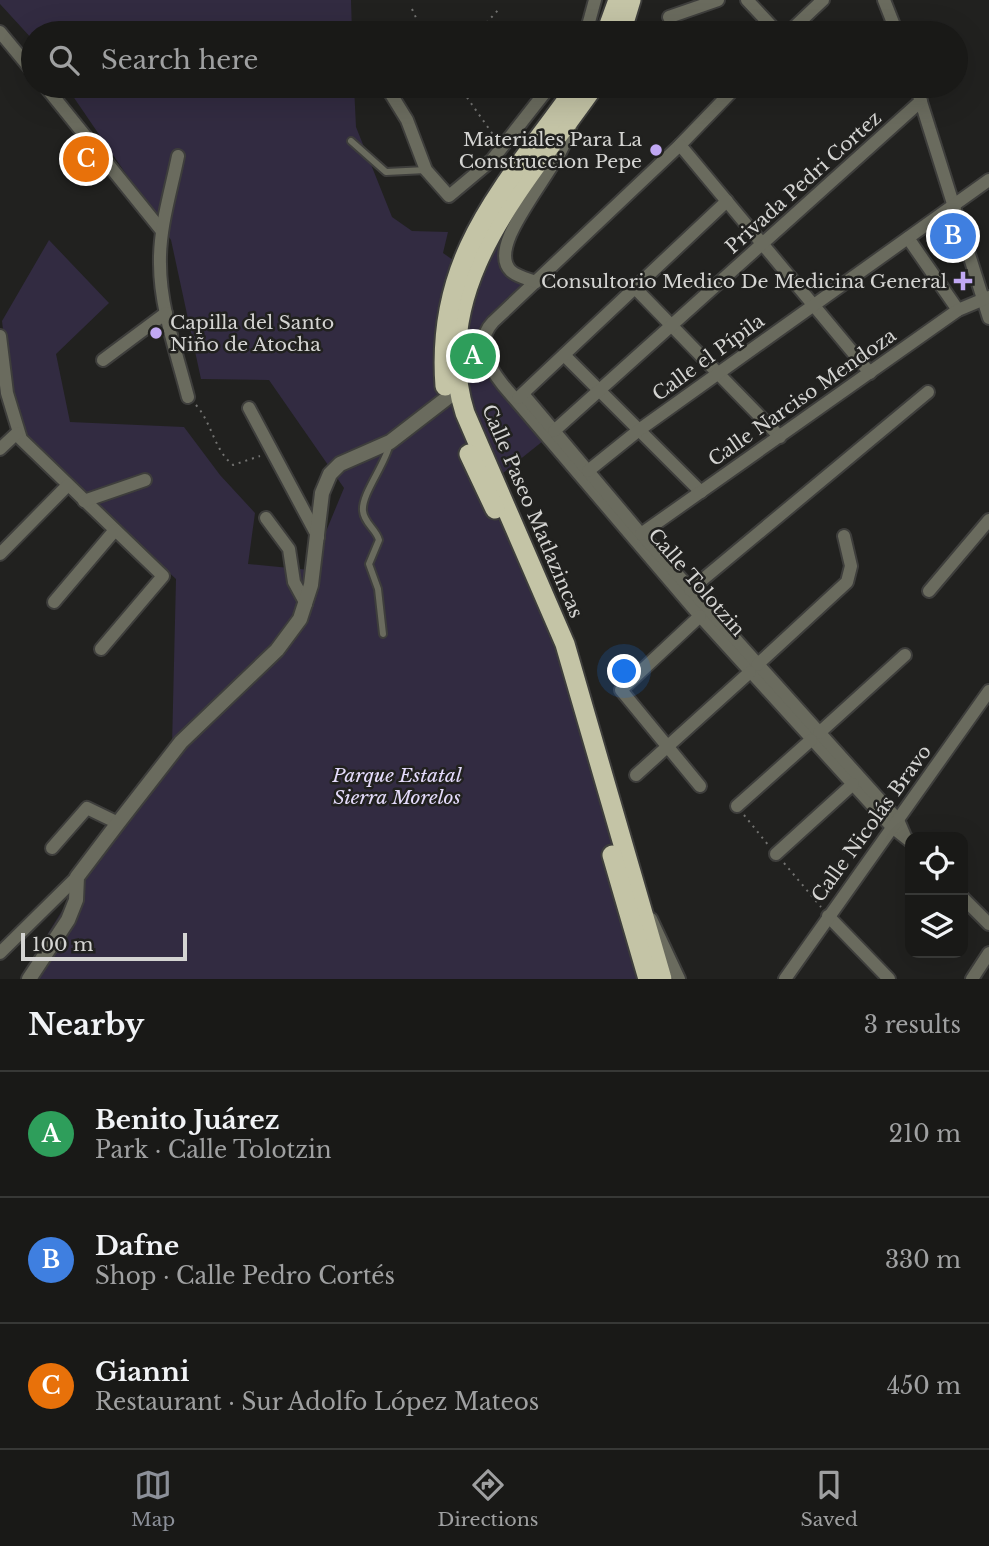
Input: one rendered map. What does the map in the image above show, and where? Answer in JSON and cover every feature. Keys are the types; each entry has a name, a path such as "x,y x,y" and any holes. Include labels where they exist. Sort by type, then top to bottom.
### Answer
{"highway":[{"path":"610,21 618,0"},
{"path":"625,21 631,0"},
{"name":"Calle Paseo Matlazincas","path":"570,98 472,270 460,315 458,387 465,412 565,644 662,979"},
{"name":"Calle Paseo Matlazincas","path":"585,98 477,229 457,270 444,329 447,398 458,429 542,616 644,975"}],"street":[{"path":"589,21 595,0"},
{"path":"669,17 718,0"},
{"path":"747,0 767,21"},
{"path":"801,21 823,0"},
{"path":"884,0 892,21"},
{"path":"0,32 21,57"},
{"path":"55,98 162,231"},
{"path":"393,98 407,120 426,170 446,194 451,195 492,160 541,98"},
{"path":"571,118 565,148 517,222 505,249 505,261 511,271 536,282 725,98"},
{"path":"921,98 986,298 989,318"},
{"name":"Privada Pedri Cortez","path":"554,431 922,101"},
{"path":"680,145 870,373"},
{"path":"492,160 513,154 532,161"},
{"path":"178,156 162,231 160,265 166,313 188,397"},
{"name":"Calle el Pípila","path":"588,471 639,430 989,180"},
{"path":"519,397 727,201"},
{"path":"908,238 958,310"},
{"name":"Calle Tolotzin","path":"536,282 488,328 483,339 491,367 554,431 690,590 753,669"},
{"path":"635,288 780,437"},
{"name":"Calle Narciso Mendoza","path":"641,534 958,310 986,298"},
{"path":"103,360 166,313"},
{"path":"0,337 4,394 17,433 162,574 162,578 101,649"},
{"path":"564,355 701,492"},
{"path":"690,590 928,392"},
{"name":"Calle Tolotzin","path":"519,397 700,616 753,669 905,836"},
{"path":"0,953 77,877 181,742 277,650 291,633 306,604 319,538 322,493 330,474 340,464 390,442 447,398"},
{"path":"249,408 319,538"},
{"path":"0,449 17,433"},
{"path":"84,501 145,480"},
{"path":"0,554 68,485"},
{"path":"266,518 286,542 295,582 306,604"},
{"path":"929,591 989,520"},
{"path":"54,602 115,530"},
{"path":"636,775 847,582 851,566 844,536"},
{"path":"700,616 623,685 621,690 700,786"},
{"path":"737,806 905,655"},
{"name":"Calle Nicolás Bravo","path":"785,979 989,691"},
{"name":"Calle Tolotzin","path":"815,736 852,784 895,823"},
{"path":"776,854 852,784"},
{"path":"52,848 87,808 118,823"},
{"path":"29,979 68,920 78,894 77,877"},
{"path":"638,897 662,939 679,979"},
{"path":"968,907 989,924"},
{"path":"828,916 889,979"},
{"path":"972,979 989,953"}],"lane":[{"path":"351,141 386,172 426,170"},
{"path":"383,634 378,589 369,570 379,540 364,518 362,508 387,458 390,442"}],"path":[{"path":"488,21 500,8"},
{"path":"411,9 417,21"},
{"path":"467,98 502,148"},
{"path":"188,397 203,413 220,451 233,465 272,453"}],"green space":[{"path":"0,0 351,0 352,21 21,21 21,27 0,4"},
{"name":"Parque Estatal Sierra Morelos","path":"74,98 355,98 356,127 392,217 412,231 448,232 443,253 453,260 442,338 546,604 657,979 31,979 32,959 117,823 172,746 176,579 21,437 11,397 2,321 49,240 109,303 56,354 70,422 184,427 220,475 255,513 248,564 310,570 344,488 269,380 201,379 171,240"},
{"path":"497,238 504,272 524,283 482,326 479,337 543,441 503,473 472,406 465,360 471,294"}],"place":[{"name":"Materiales Para La Construccion Pepe","path":"656,150"},
{"name":"Gianni","path":"86,159"},
{"name":"Dafne","path":"953,236"},
{"name":"Consultorio Medico De Medicina General","path":"963,281"},
{"name":"Capilla del Santo Niño de Atocha","path":"156,333"},
{"name":"Benito Juárez","path":"473,356"}]}
